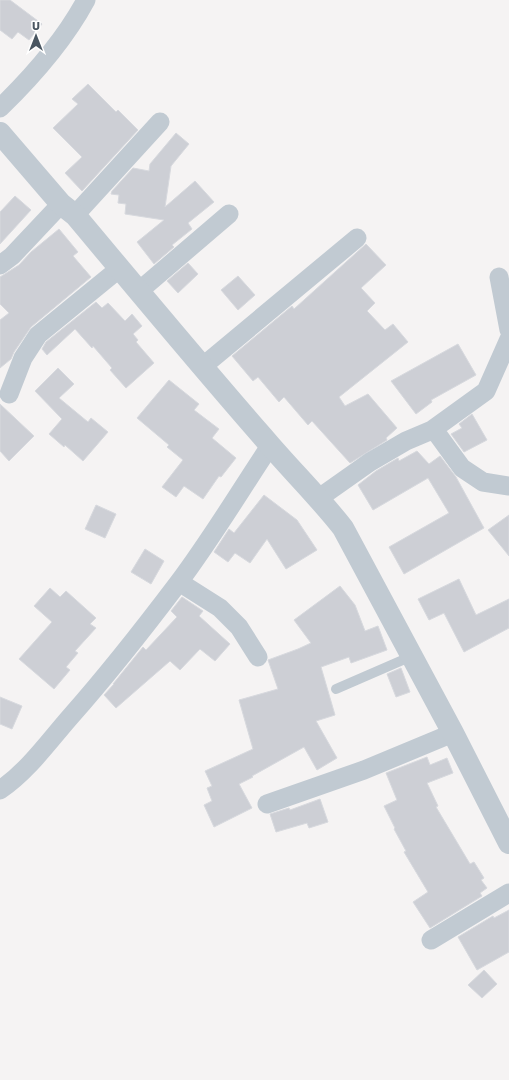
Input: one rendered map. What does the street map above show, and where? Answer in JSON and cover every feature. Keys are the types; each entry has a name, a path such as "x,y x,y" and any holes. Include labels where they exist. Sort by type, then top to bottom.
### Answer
{"street":[{"path":"0,108 21,88 60,41 86,0"},
{"path":"0,265 68,209 160,122"},
{"path":"0,133 120,268 202,367 270,446 319,498 343,528 453,733 509,843"},
{"path":"139,291 229,214"},
{"path":"202,367 357,238"},
{"path":"9,394 23,358 38,335 120,268"},
{"path":"499,277 509,330"},
{"path":"319,498 370,462 406,441 432,430 486,390 509,339"},
{"path":"432,430 438,435 462,468 483,482 509,486"},
{"path":"0,790 12,782 34,759 96,687 179,582 270,446"},
{"path":"179,582 220,608 238,627 258,657"},
{"path":"267,804 364,770 453,733"},
{"path":"431,940 509,894"}],"lane":[{"path":"336,688 412,656"}],"building":[{"path":"0,0 10,0 42,24 29,40 18,32 12,39 0,30"},
{"path":"88,84 116,112 118,110 138,130 82,191 65,173 82,157 53,128 78,104 72,99"},
{"path":"176,133 189,144 171,166 165,207 195,181 214,202 188,223 192,229 172,245 174,247 154,264 137,242 164,220 125,214 126,204 118,203 119,195 111,194 133,168 149,171 150,164"},
{"path":"15,196 31,210 0,244 0,212"},
{"path":"59,229 78,252 73,256 91,277 31,327 11,359 0,368 0,320 9,313 0,304 0,277 19,265 31,252"},
{"path":"366,244 386,265 361,288 375,303 367,311 385,330 393,324 408,342 339,397 345,406 368,394 397,428 386,438 387,440 350,463 312,421 308,425 284,397 279,402 258,377 253,381 232,356 292,306 294,309"},
{"path":"188,263 198,274 178,293 167,281"},
{"path":"238,276 255,295 238,310 221,290"},
{"path":"96,302 102,308 108,303 125,321 132,314 142,326 133,334 138,340 136,342 154,363 126,388 110,370 112,368 93,346 92,348 75,329 47,355 42,349 46,342"},
{"path":"458,344 476,375 431,400 432,402 416,414 391,381"},
{"path":"58,368 74,384 59,398 88,422 91,418 108,432 83,461 65,445 64,447 49,434 62,419 35,391"},
{"path":"169,380 199,404 194,410 219,429 212,438 236,458 221,477 219,476 203,499 184,486 176,497 162,487 183,460 167,447 169,445 137,418"},
{"path":"0,404 34,436 9,461 0,451"},
{"path":"472,414 487,440 464,452 451,434 462,428 459,424"},
{"path":"417,451 429,464 440,456 456,477 484,528 404,574 389,547 449,513 428,478 373,510 358,485 376,471 398,458 399,461"},
{"path":"264,495 297,520 317,550 286,569 267,539 250,563 235,553 228,562 214,552 229,529 234,533"},
{"path":"96,505 116,514 105,538 85,529"},
{"path":"509,515 509,556 488,530"},
{"path":"145,549 164,561 151,584 131,572"},
{"path":"459,579 476,615 509,599 509,628 464,652 444,613 429,620 418,599"},
{"path":"340,586 355,605 365,631 378,626 387,650 351,663 349,657 321,667 335,715 316,721 337,758 317,770 304,747 252,776 253,777 239,784 252,808 214,827 204,805 212,801 207,788 212,786 205,771 253,749 239,700 278,689 268,660 311,643 294,620"},
{"path":"50,588 60,597 66,591 96,618 90,624 96,628 75,651 78,653 66,667 70,670 54,689 19,659 52,622 34,606"},
{"path":"182,597 203,611 199,616 230,644 215,661 200,649 180,670 170,661 116,708 104,695 143,647 146,650 177,617 171,611"},
{"path":"401,668 410,692 396,697 387,674"},
{"path":"0,697 22,706 12,729 0,724"},
{"path":"427,757 430,765 447,758 453,773 427,783 438,806 436,807 470,864 474,862 484,878 481,880 487,888 480,893 482,896 430,928 413,902 428,892 404,852 406,851 384,806 397,800 386,773"},
{"path":"320,799 328,822 309,828 307,823 276,832 270,814 289,808 290,810"},
{"path":"509,910 509,952 477,970 458,937 493,916 494,918"},
{"path":"484,970 497,984 482,998 468,985"}]}
